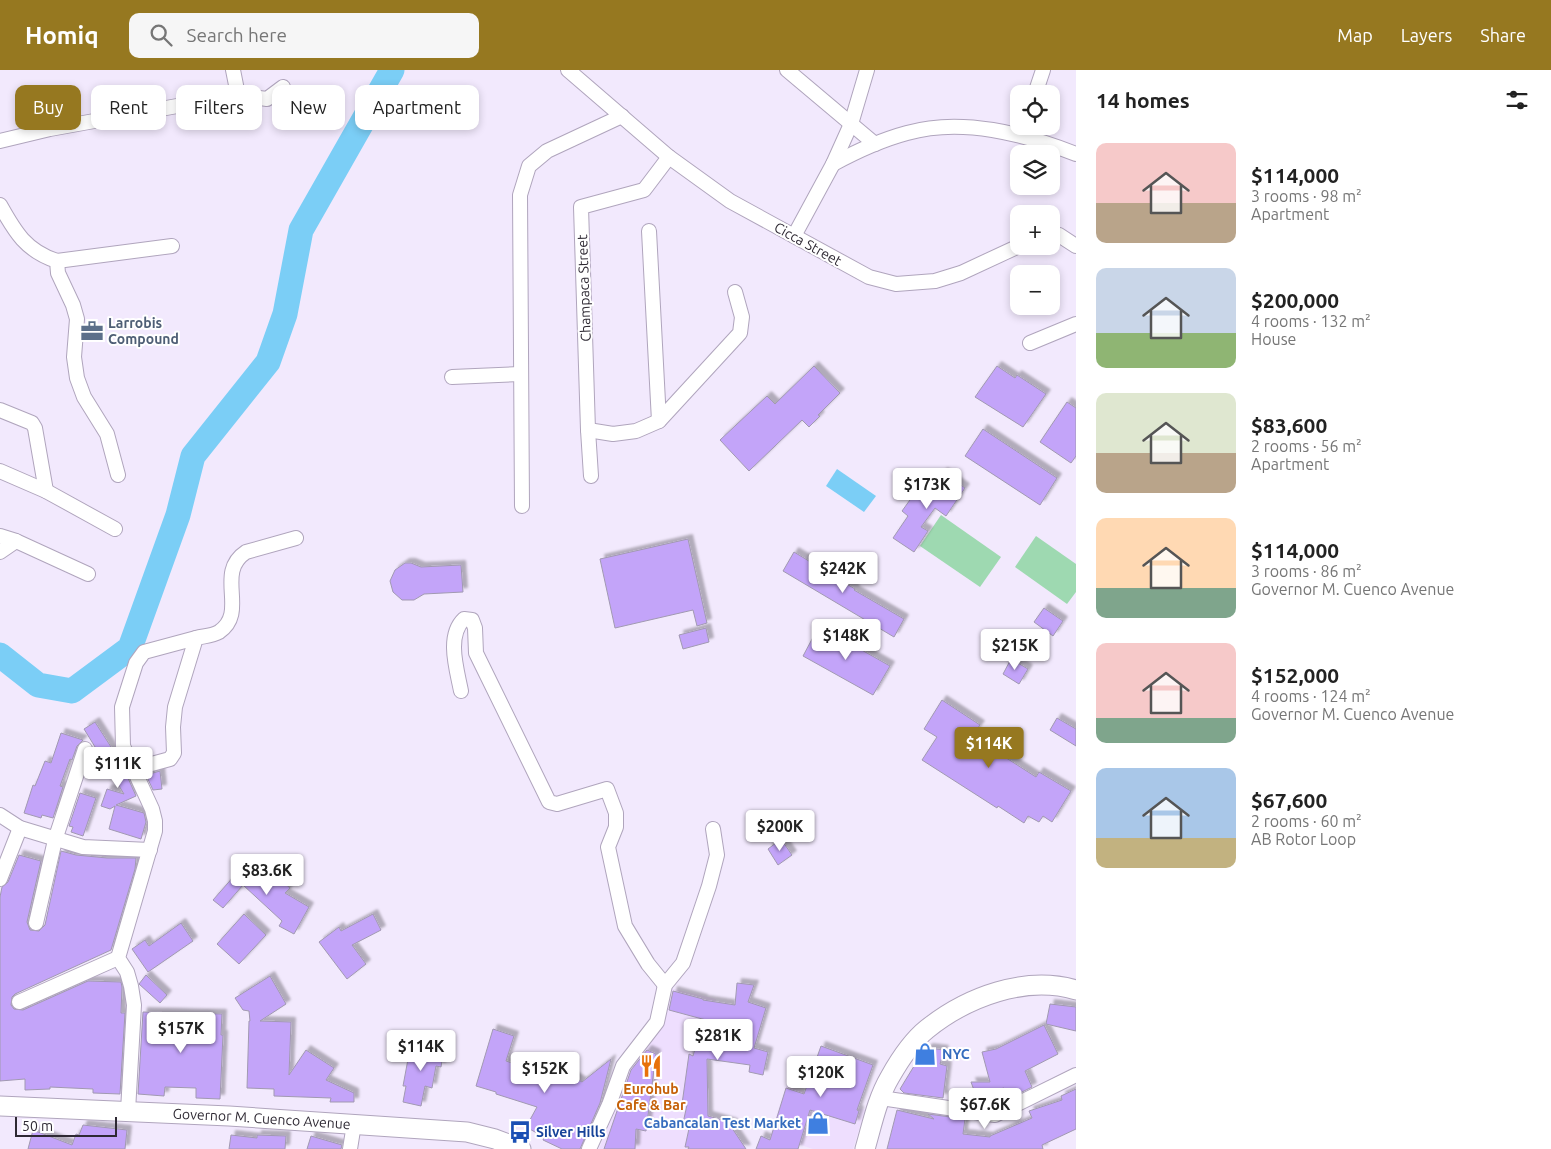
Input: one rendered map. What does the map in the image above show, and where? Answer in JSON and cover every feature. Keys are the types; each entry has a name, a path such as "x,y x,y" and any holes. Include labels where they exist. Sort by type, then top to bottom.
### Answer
{"main road":[{"path":"865,1149 889,1078 904,1055 926,1030 972,1001 999,992 1035,986 1076,990"},
{"name":"Governor M. Cuenco Avenue","path":"0,1106 128,1111 467,1132 495,1139 521,1149"}],"street":[{"path":"233,70 236,85"},
{"name":"Cicca Street","path":"568,70 669,157 730,201 869,277 896,284 935,280 961,273 1010,250"},
{"path":"787,70 875,144"},
{"path":"794,236 833,164 851,124 867,70"},
{"path":"1039,85 1043,70"},
{"path":"0,141 176,107"},
{"path":"522,506 520,195 529,166 547,150 622,116"},
{"path":"833,164 861,149 908,132 941,127 1010,130"},
{"path":"1033,135 1076,154"},
{"name":"Champaca Street","path":"591,476 581,207 644,190 669,157"},
{"path":"0,205 12,227 35,252 58,261 172,246"},
{"path":"649,231 659,420"},
{"path":"1060,236 1076,246"},
{"path":"58,261 58,273 73,305 77,319 74,357 77,378 84,397 107,434 118,475"},
{"path":"588,430 612,434 636,431 659,420 740,334 742,317 735,292"},
{"path":"1030,343 1076,324"},
{"path":"452,378 520,374"},
{"path":"0,410 32,423 35,428 46,491"},
{"path":"0,471 46,491 115,529"},
{"path":"0,536 16,541 88,574"},
{"path":"128,1111 134,1005 127,972 118,958 150,850 155,831 155,821 152,809 123,746 121,713 136,663 144,652 212,635 226,625 232,614 233,605 231,571 239,557 246,552 296,538"},
{"path":"0,552 16,541"},
{"path":"461,691 454,656 456,630 464,619 472,620 475,628 476,653 549,802 557,804 607,790 616,813 616,827 608,847 625,926 648,964 665,985"},
{"path":"133,769 170,759 174,753 173,727 175,706 196,638"},
{"path":"36,923 54,840 85,748"},
{"path":"0,815 20,828 54,840 83,847 150,850"},
{"path":"0,880 20,828"},
{"path":"589,1149 609,1105 623,1066 657,1022 665,985 683,963 709,886 717,855 713,829"},
{"path":"19,1002 118,958"},
{"path":"881,1098 995,1115 1076,1075"},
{"path":"350,1149 354,1124"}],"shaded area":[{"path":"666,987 716,999 708,1045 710,1149 599,1149 615,1110 627,1062 647,1040"},
{"name":"Cabancalan Test Market","path":"786,1086 865,1110 853,1149 813,1149 770,1135"}],"green space":[{"path":"941,515 1001,557 980,587 920,546"},
{"path":"1036,536 1076,564 1076,592 1067,604 1015,567"}],"water":[{"path":"837,469 876,496 864,512 826,486"}],"building":[{"path":"814,366 840,393 809,427 802,420 749,471 720,440 767,396 775,404"},
{"path":"997,366 1015,378 1017,375 1046,394 1023,427 975,397"},
{"path":"1067,402 1076,408 1076,456 1071,463 1040,442"},
{"path":"983,429 1057,478 1040,505 965,456"},
{"path":"943,472 965,488 946,516 935,508 921,527 928,531 914,552 893,538 908,516 902,511 920,486 929,492"},
{"path":"688,539 707,623 697,626 693,610 615,628 600,559"},
{"path":"794,552 904,619 894,637 783,571"},
{"path":"405,563 421,567 461,565 463,592 424,594 414,600 402,600 393,592 390,581 395,570"},
{"path":"1044,608 1063,621 1053,636 1034,622"},
{"path":"819,626 890,666 873,695 803,656"},
{"path":"706,628 709,642 683,649 679,635"},
{"path":"1011,659 1028,669 1019,684 1003,674"},
{"path":"942,700 980,725 972,736 1036,777 1039,772 1071,791 1052,822 1043,816 1039,822 1028,816 1024,823 922,760 937,737 924,729"},
{"path":"1057,718 1076,729 1076,746 1050,730"},
{"path":"95,722 113,750 115,749 136,796 116,805 144,813 146,822 141,839 109,829 115,806 110,809 101,806 107,789 124,794 84,729"},
{"path":"61,733 83,740 77,746 72,760 70,759 60,786 63,787 53,818 42,815 41,818 24,813 33,785 35,786 45,761 51,763"},
{"path":"160,771 162,789 153,790 146,775"},
{"path":"80,793 96,798 83,836 71,832 73,827 69,826"},
{"path":"781,839 792,855 778,865 768,849"},
{"path":"61,851 76,855 107,858 136,858 135,869 111,950 15,994 12,997 11,1005 14,1009 23,1010 88,981 121,982 121,1013 125,1013 120,1094 93,1093 93,1089 50,1087 50,1089 25,1090 25,1079 0,1081 0,897 2,887 8,882 19,855 41,861 27,922 30,930 39,931 45,925"},
{"path":"264,865 290,888 285,893 309,907 294,934 279,926 282,921 243,885 223,908 213,900 242,867 253,877"},
{"path":"244,914 266,935 239,964 217,944"},
{"path":"373,914 381,930 352,945 366,964 347,979 319,942 339,927 341,931"},
{"path":"181,923 193,941 148,972 132,949 145,940 149,946"},
{"path":"146,975 167,995 160,1003 139,984"},
{"path":"270,976 286,1004 260,1021 291,1022 289,1075 306,1050 334,1068 326,1080 354,1093 354,1102 330,1102 331,1098 274,1096 274,1089 247,1088 249,1011 243,1010 235,998"},
{"path":"737,983 754,985 748,1002 766,1008 754,1048 768,1052 763,1075 749,1072 750,1065 707,1059 708,1116 733,1123 732,1128 746,1149 688,1149 689,1147 685,1147 690,1124 683,1123 687,1105 682,1104 689,1054 693,1056 696,1045 706,1047 706,1020 669,1010 673,991 703,1000 735,1005"},
{"path":"1050,1004 1076,1007 1076,1031 1046,1024"},
{"path":"143,1012 222,1014 220,1099 196,1098 196,1088 165,1087 164,1096 138,1094"},
{"path":"1044,1025 1058,1054 1025,1071 1032,1087 1008,1099 1004,1088 985,1093 985,1105 979,1104 971,1082 990,1082 982,1052 996,1049"},
{"path":"493,1029 514,1036 506,1061 531,1069 529,1076 550,1082 559,1067 582,1082 611,1059 600,1103 580,1149 562,1149 543,1140 544,1137 526,1127 537,1107 476,1086"},
{"path":"411,1043 444,1049 441,1067 436,1066 432,1088 425,1086 421,1106 403,1102 406,1086 403,1086"},
{"path":"821,1046 873,1065 857,1110 859,1111 855,1124 810,1110 798,1149 756,1149 761,1136 770,1140 786,1088 804,1094"},
{"path":"928,1048 944,1050 940,1064 947,1066 943,1098 904,1093 900,1089 919,1058"},
{"path":"647,1050 656,1054 646,1131 636,1129 635,1149 604,1149 631,1070"},
{"path":"1076,1089 1076,1129 1042,1145 1043,1149 887,1149 897,1110 934,1119 928,1114 965,1119 963,1134 990,1137 1032,1118 1029,1111 1062,1100 1061,1096"},
{"path":"83,1125 127,1130 125,1149 28,1149 33,1130 72,1145 76,1134 79,1135"},
{"path":"231,1135 257,1138 257,1135 286,1136 285,1149 229,1149"},
{"path":"311,1136 342,1145 341,1149 307,1149"}],"waterway":[{"path":"0,655 38,685 72,691 130,648 178,515 193,456 268,362 285,314 301,230 392,70"}],"place":[{"name":"Larrobis Compound","path":"92,331"},
{"name":"NYC","path":"925,1054"},
{"name":"Eurohub Cafe & Bar","path":"651,1066"},
{"name":"Cabancalan Test Market","path":"818,1123"},
{"name":"Silver Hills","path":"520,1132"}]}
